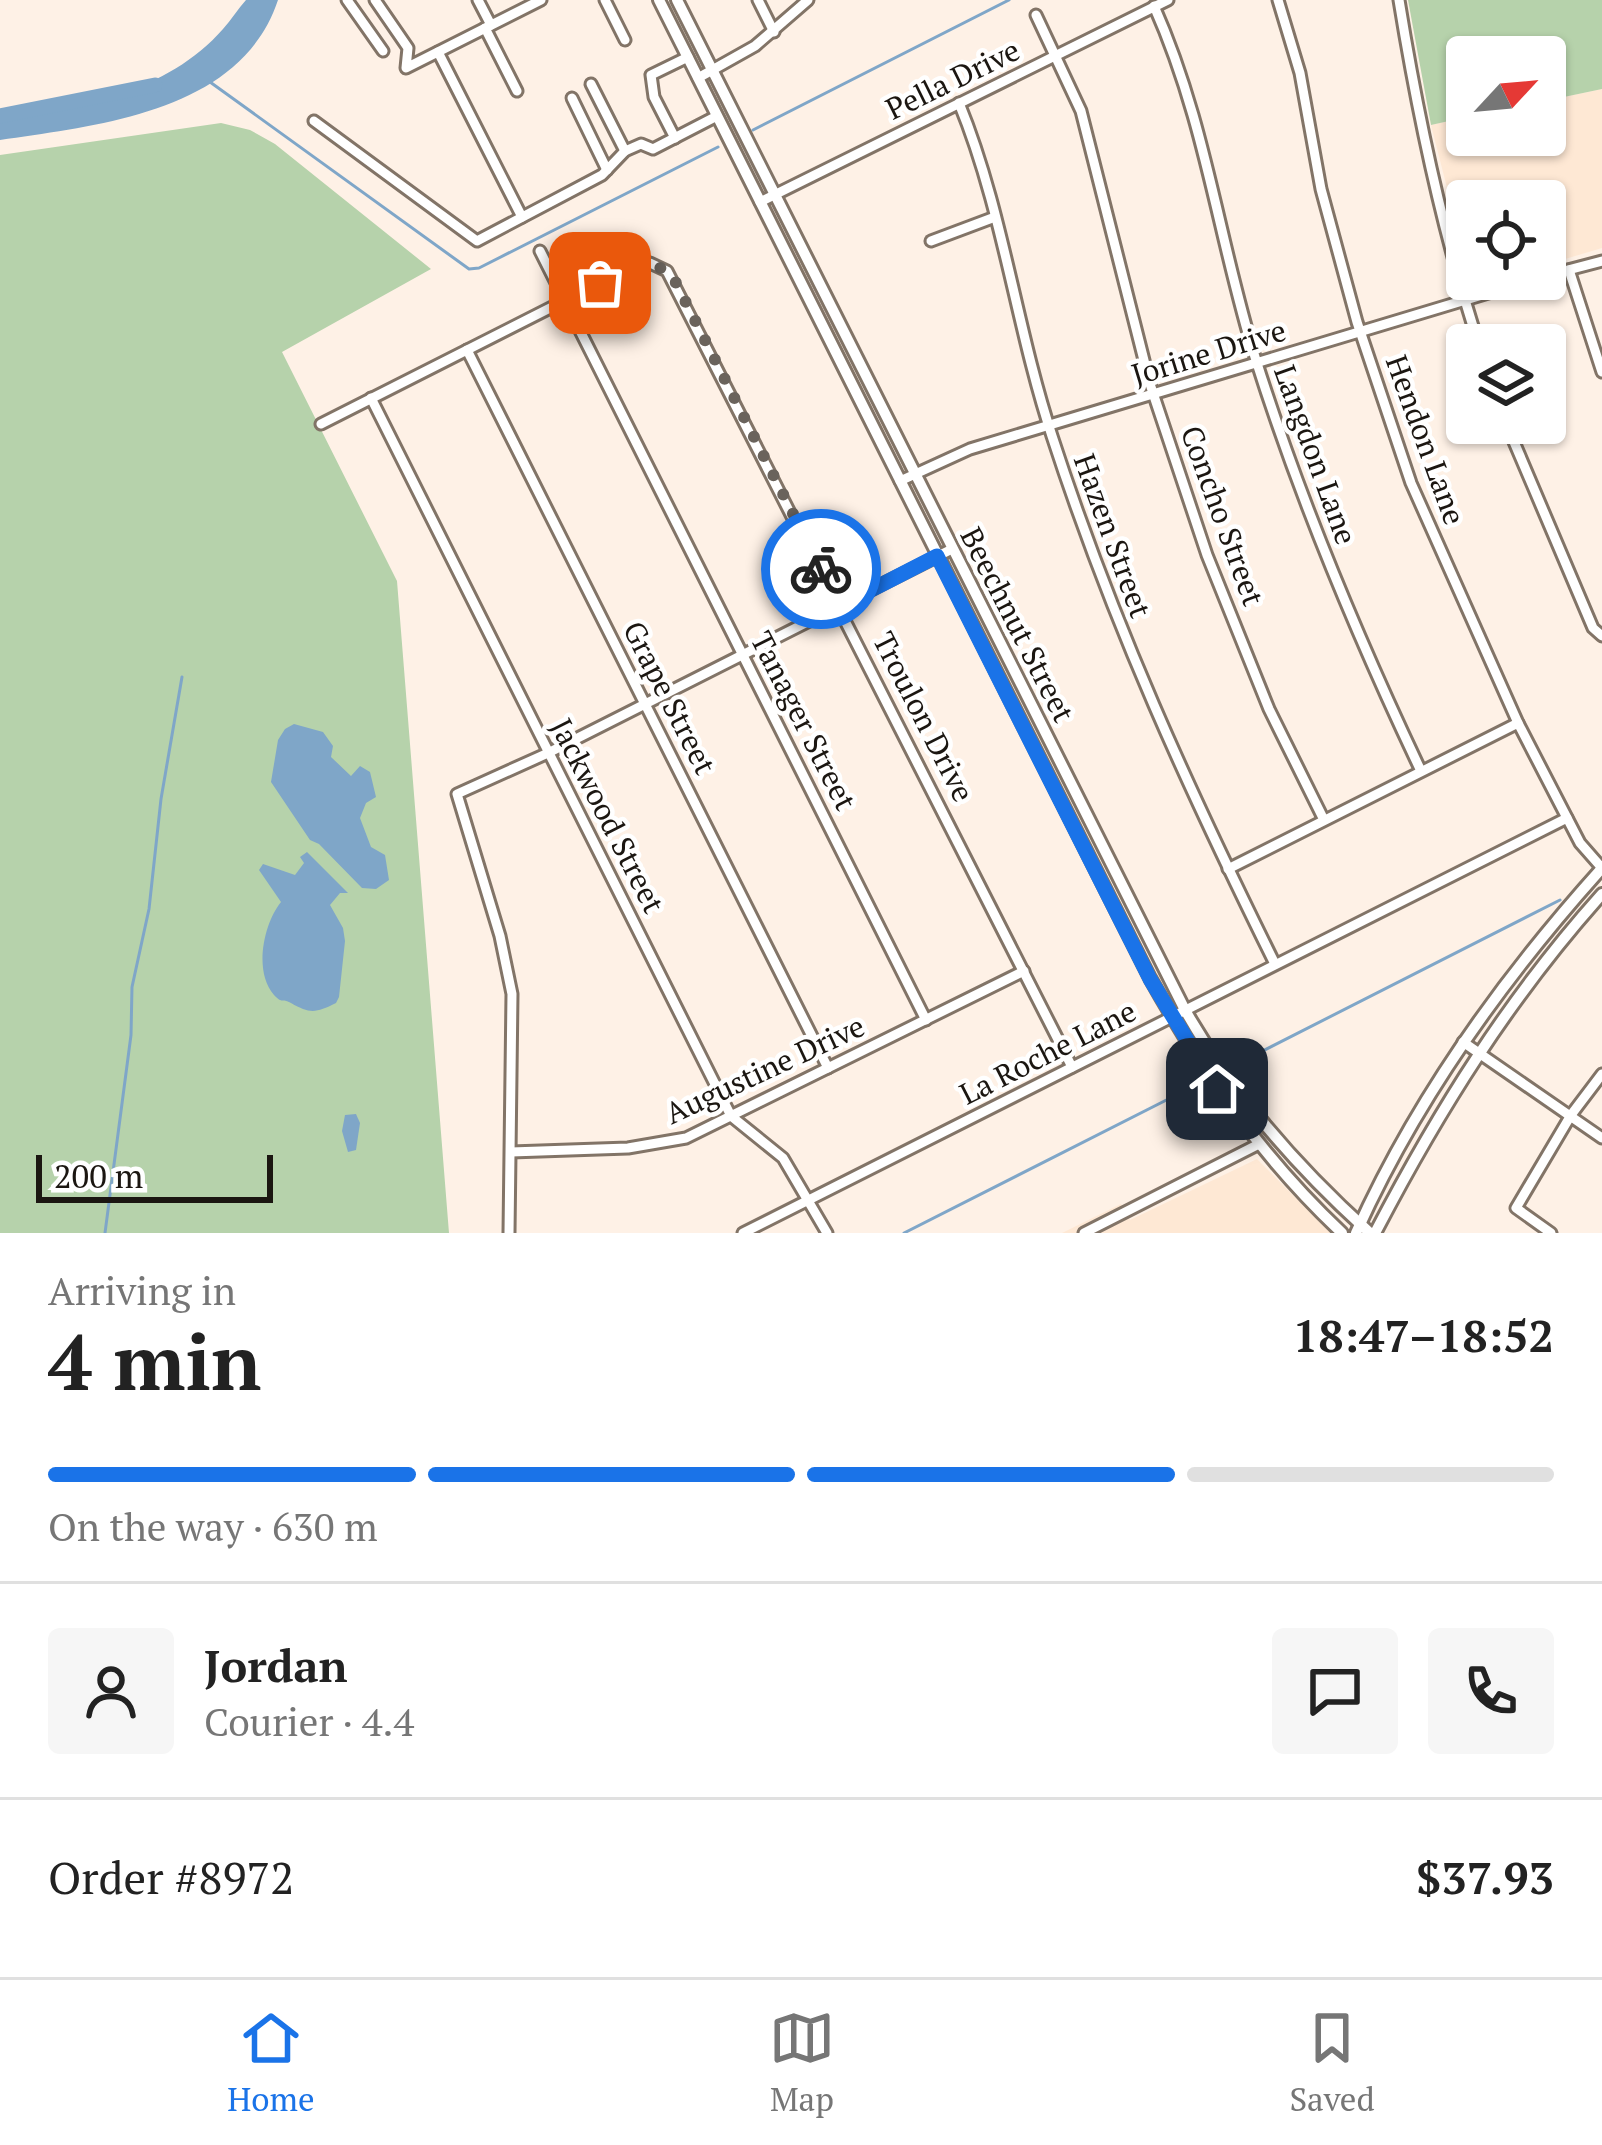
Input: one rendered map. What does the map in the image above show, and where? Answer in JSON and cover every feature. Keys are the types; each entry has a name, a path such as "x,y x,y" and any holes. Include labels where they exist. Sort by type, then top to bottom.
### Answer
{"main road":[{"name":"Beechnut Street","path":"659,0 1172,1017 1259,1144 1342,1233"},
{"name":"Beechnut Street","path":"677,0 1185,1010 1217,1062 1274,1136 1365,1231"},
{"path":"830,341 845,333"},
{"path":"1013,706 1028,699"},
{"path":"1096,872 1112,864"},
{"path":"1365,1231 1463,1042 1548,928 1602,868"},
{"path":"1365,1231 1518,993 1602,894"}],"street":[{"path":"346,0 383,51"},
{"path":"375,0 408,48 406,68 541,0"},
{"path":"478,0 517,91"},
{"path":"605,0 625,40"},
{"path":"758,0 774,32"},
{"path":"698,78 774,32 808,0"},
{"name":"Pella Drive","path":"760,202 1168,0"},
{"name":"Hendon Lane","path":"1278,0 1300,73 1321,189 1360,333 1411,483 1518,723 1580,843 1602,868"},
{"path":"1399,0 1422,135 1446,227"},
{"name":"Langdon Lane","path":"1154,6 1194,109 1257,363 1306,509 1362,646 1421,771"},
{"name":"Concho Street","path":"1036,15 1081,111 1121,282 1207,555 1269,709 1324,820"},
{"path":"438,52 522,217"},
{"path":"675,137 654,97 651,75 688,57"},
{"path":"591,84 625,151"},
{"path":"572,98 607,170"},
{"name":"Hazen Street","path":"959,103 982,159 1048,425 1106,598 1176,763 1275,964"},
{"path":"314,121 477,242 607,170 625,151 640,144 653,149 717,116"},
{"path":"931,242 995,217"},
{"name":"Tanager Street","path":"540,251 926,1020"},
{"path":"1566,271 1602,260"},
{"name":"Troulon Drive","path":"565,300 635,265 659,266 674,279 1072,1067"},
{"path":"1569,270 1602,372"},
{"path":"321,424 565,300"},
{"path":"1465,300 1473,324"},
{"name":"Jorine Drive","path":"899,481 970,449 1465,300"},
{"name":"Grape Street","path":"467,350 828,1068"},
{"name":"Jackwood Street","path":"371,398 731,1116 783,1158 827,1233"},
{"path":"1514,444 1594,628 1602,635"},
{"path":"509,1233 512,994 500,936 457,794 548,753 952,549"},
{"path":"1228,868 1518,723"},
{"name":"La Roche Lane","path":"743,1233 1567,818"},
{"name":"Augustine Drive","path":"511,1152 674,1142 1024,971"},
{"path":"1463,1042 1602,1138"},
{"path":"1551,1233 1516,1208 1571,1115 1602,1074"},
{"path":"1084,1233 1259,1144"}],"shaded area":[{"path":"1602,89 1602,248 1566,259 1566,180 1446,180 1446,184 1431,125 1446,122 1446,156 1566,156 1566,97"},
{"path":"1257,1159 1331,1233 1062,1233 1121,1204 1130,1220"}],"green space":[{"path":"1408,0 1602,0 1602,89 1566,97 1566,36 1446,36 1446,122 1431,125"},
{"path":"221,123 250,130 275,144 431,269 282,352 397,581 449,1233 0,1233 0,155"}],"water":[{"path":"246,0 278,0 259,38 233,67 200,90 122,119 0,140 0,117 120,94 176,68 201,51"},
{"path":"294,724 323,732 333,746 331,757 351,776 360,766 370,772 376,797 366,803 360,818 371,847 385,855 389,880 376,889 362,888 310,840 271,782 278,740"},
{"path":"307,852 348,893 340,893 330,905 345,941 339,997 336,1003 313,1011 279,1000 268,985 263,947 281,902 259,870 263,864 295,875 304,863 300,857"},
{"path":"356,1114 360,1123 356,1150 348,1152 342,1131 345,1115"}],"waterway":[{"path":"753,130 1009,0"},
{"path":"210,82 469,269 718,147"},
{"path":"0,116 155,85"},
{"path":"105,1233 131,1035 132,987 149,909 161,799 182,677"},
{"path":"1233,1066 1560,900"},
{"path":"904,1233 1200,1083"}],"way so far":[{"path":"600,283 642,263 668,271 821,569"}],"route":[{"path":"821,569 840,606 937,556 1150,979 1217,1089"}]}
